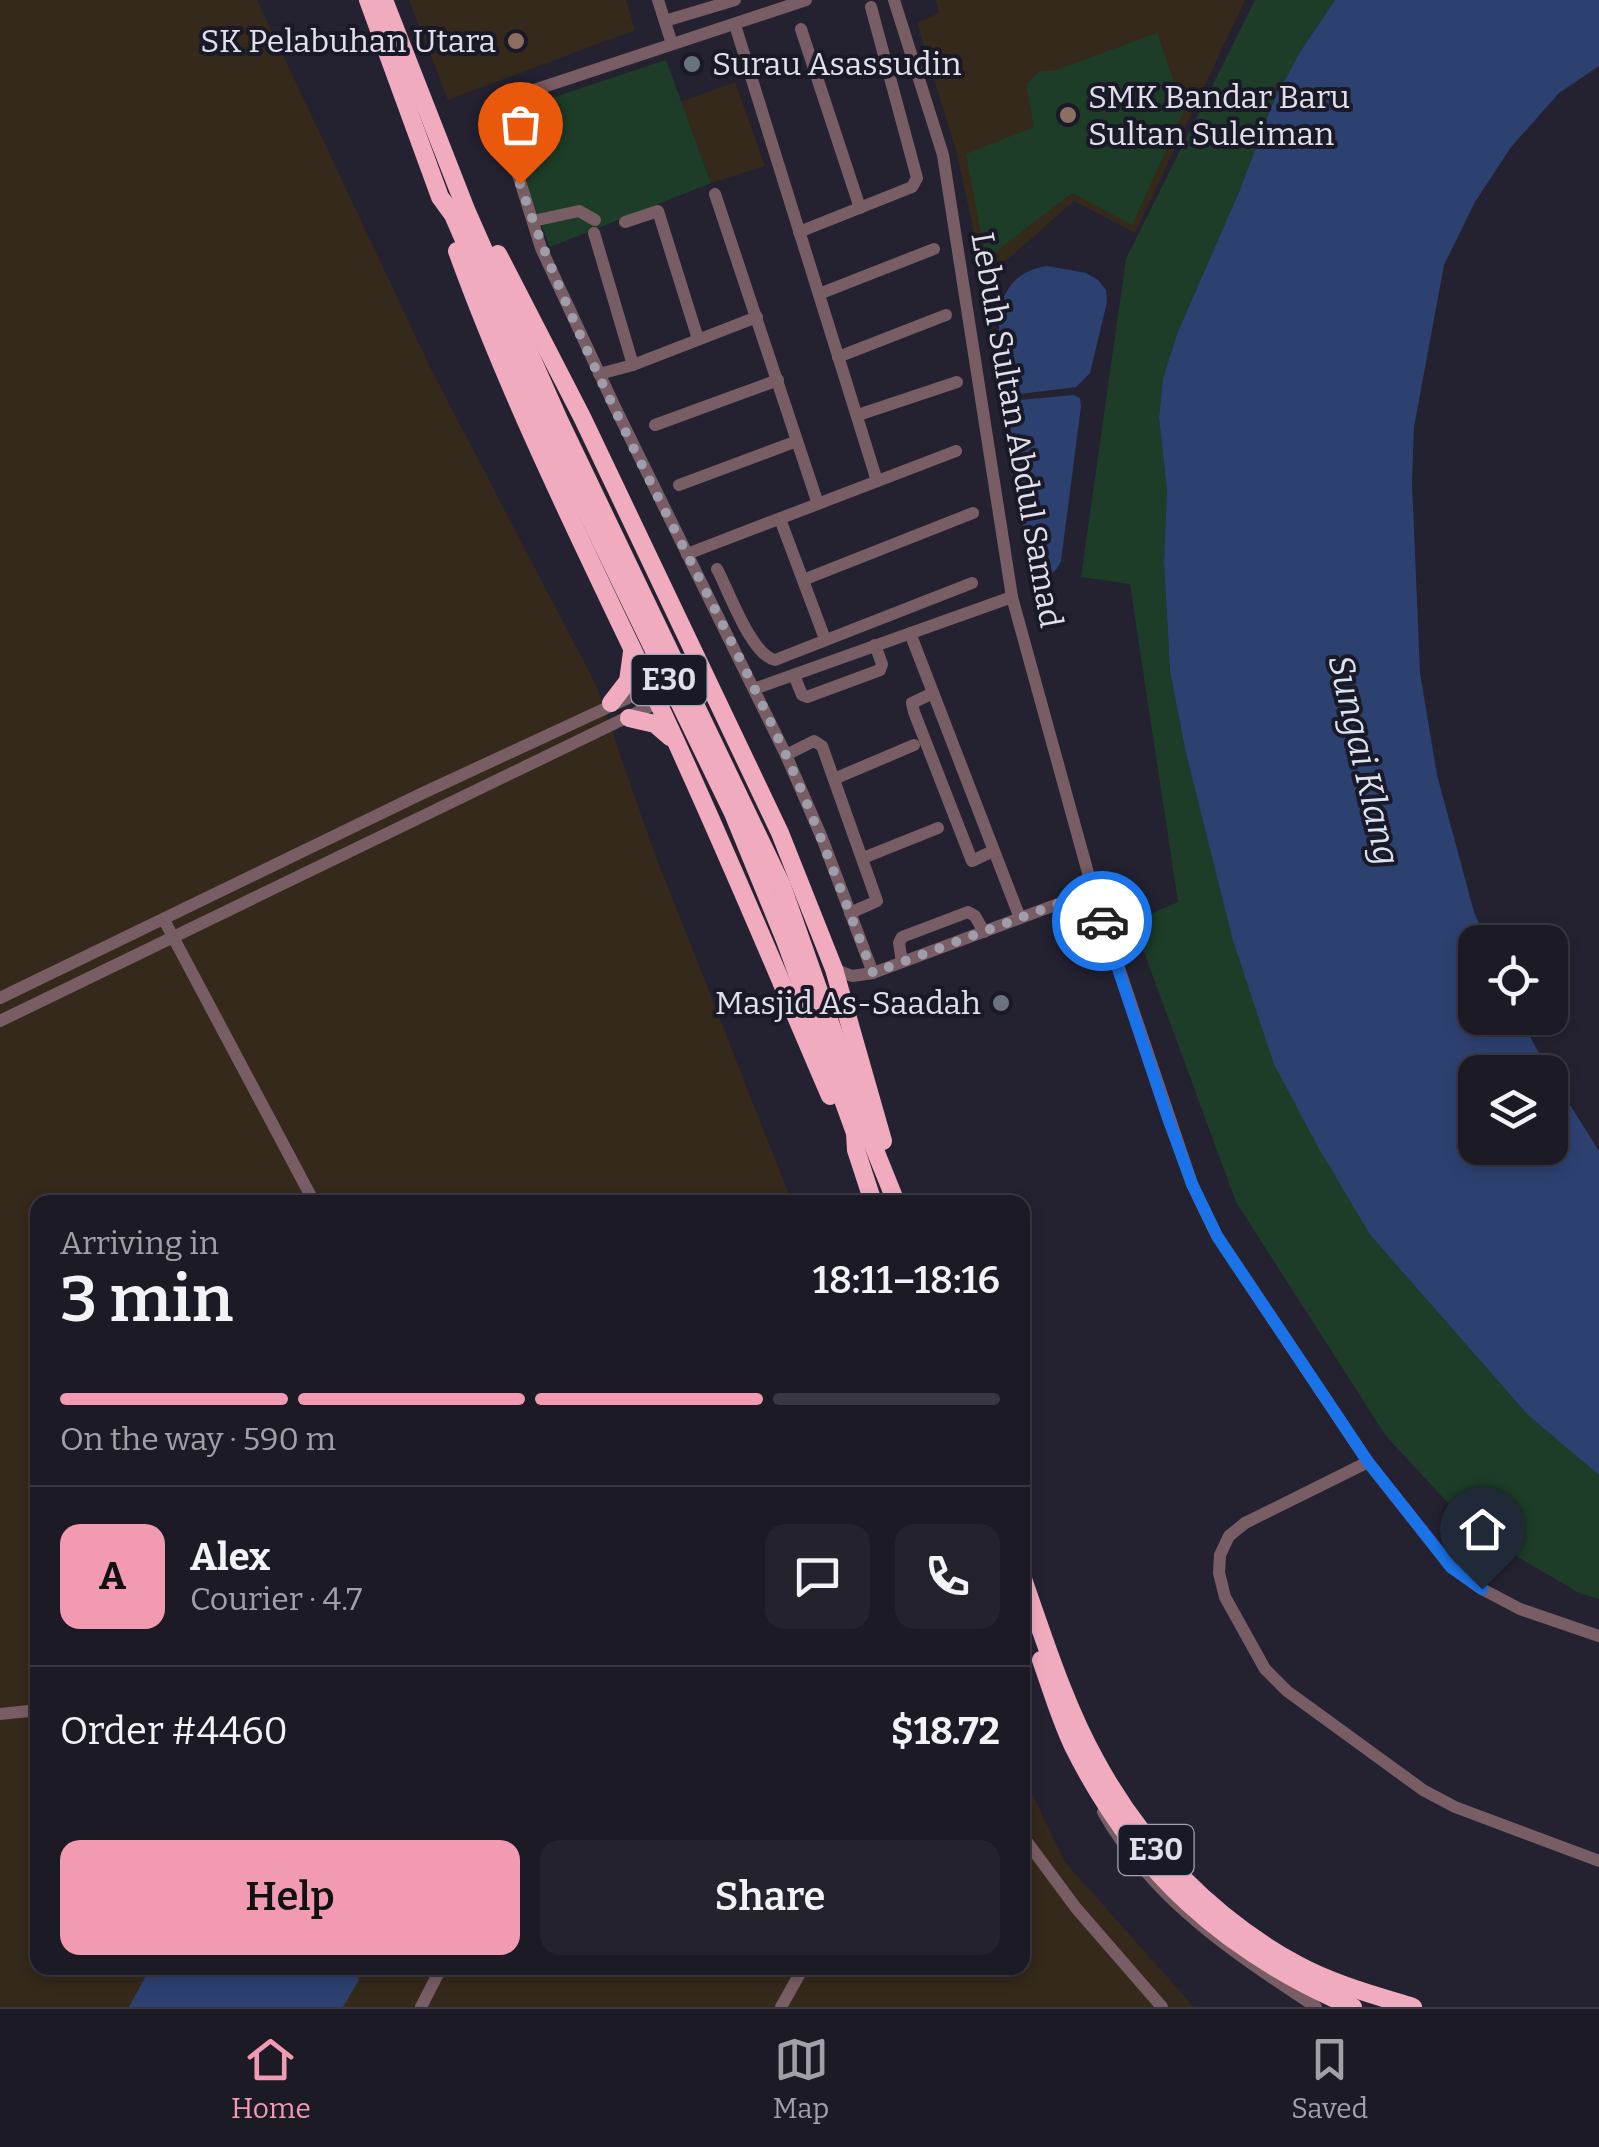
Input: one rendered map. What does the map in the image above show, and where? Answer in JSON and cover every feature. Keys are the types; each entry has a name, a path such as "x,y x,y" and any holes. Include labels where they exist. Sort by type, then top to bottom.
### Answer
{"highway":[{"name":"E30","path":"368,0 440,196 782,886 894,1195"},
{"name":"E30","path":"384,0 552,422 733,813 785,940 855,1132 856,1150 872,1195"},
{"path":"440,196 482,322 677,744 856,1150"},
{"path":"464,199 474,209 582,417 780,832 834,969 883,1140 885,1168"},
{"path":"611,703 628,681 632,652"},
{"path":"629,718 654,724 677,744"},
{"name":"E30","path":"1030,1596 1096,1762 1146,1837 1176,1872 1208,1903 1299,1966 1413,2007"},
{"name":"E30","path":"1030,1631 1072,1743 1105,1804 1137,1850 1210,1924 1266,1964 1353,2007"}],"street":[{"path":"658,0 672,44"},
{"path":"665,22 734,0"},
{"name":"Lebuh Sultan Abdul Samad","path":"894,0 943,156 1012,597 1092,891 1192,1184 1217,1236 1368,1462 1451,1567 1520,1609 1599,1636"},
{"path":"799,1 735,26 520,95 505,115 506,146 541,248 786,755 873,973"},
{"path":"799,232 916,183 871,7"},
{"path":"735,26 877,481"},
{"path":"802,29 860,208"},
{"path":"715,194 818,504"},
{"path":"532,222 580,211 594,226 633,365"},
{"path":"625,222 658,211 698,339"},
{"path":"819,294 934,249"},
{"path":"838,356 946,315"},
{"path":"599,374 633,365 757,317"},
{"path":"656,424 778,380"},
{"path":"858,415 957,382"},
{"path":"679,485 797,441"},
{"path":"687,554 956,451"},
{"path":"803,580 973,513"},
{"path":"780,519 825,639"},
{"path":"718,568 764,657 775,660 972,583"},
{"path":"754,690 1012,597"},
{"path":"910,632 1020,918"},
{"path":"794,675 802,695 807,697 880,670 882,664 875,646"},
{"path":"2,993 164,920 611,703 649,686 703,672"},
{"path":"0,1021 658,704 703,672"},
{"path":"933,693 912,703 954,821 972,861 993,851"},
{"path":"786,755 814,742 822,746 877,901 850,913"},
{"path":"834,779 914,745"},
{"path":"863,858 938,828"},
{"path":"326,841 335,859"},
{"path":"834,969 852,976 873,973 1092,891"},
{"path":"902,962 902,937 952,918 972,913 984,932"},
{"path":"164,920 310,1195"},
{"path":"841,998 873,973"},
{"path":"1368,1462 1245,1523 1224,1545 1218,1573 1225,1597 1265,1669 1287,1690 1423,1790 1455,1807 1599,1861"},
{"path":"0,1714 30,1711"},
{"path":"1072,1743 1093,1796 1115,1834 1157,1886 1233,1952 1316,2007"},
{"path":"1030,1846 1076,1908 1162,2007"},
{"path":"421,2007 437,1975"},
{"path":"781,2007 799,1975"}],"shaded area":[{"path":"0,0 257,0 430,367 596,685 653,849 789,1195 30,1195 30,1975 1030,1975 1030,1790 1065,1862 1194,2007 0,2007"},
{"name":"SK Pelabuhan Utara","path":"409,0 626,0 635,30 448,100"},
{"name":"SMK Bandar Baru Sultan Suleiman","path":"936,0 1245,0 1135,233 1074,201 984,280 957,154 917,23 939,13"},
{"path":"735,82 765,166 711,183 681,102"}],"green space":[{"path":"1255,0 1335,0 1274,100 1177,334 1163,378 1159,418 1167,491 1164,561 1170,671 1185,749 1232,937 1371,1236 1528,1415 1599,1475 1599,1599 1579,1593 1474,1531 1386,1436 1236,1202 1133,922 1178,902 1130,584 1081,577 1126,259"},
{"path":"1157,33 1184,111 1132,225 1072,193 986,259 966,154 1034,127 1026,85 1040,71 1053,71"},
{"path":"666,60 711,183 550,247 509,140 512,120 527,106"}],"water":[{"name":"Sungai Klang","path":"1335,0 1599,0 1599,66 1559,93 1511,147 1475,202 1444,265 1414,427 1412,482 1420,673 1437,775 1480,925 1458,925 1458,1035 1529,1035 1540,1055 1458,1055 1458,1165 1568,1165 1568,1102 1599,1151 1599,1475 1528,1415 1371,1236 1318,1147 1274,1064 1232,937 1185,749 1170,671 1164,561 1167,491 1159,418 1163,378 1177,334 1274,100"},
{"path":"1047,266 1086,273 1106,290 1107,302 1090,373 1076,387 1011,395 1006,389 999,333 1004,298 1012,283"},
{"path":"1074,395 1080,398 1081,406 1061,561 1052,573 1037,578 1028,565 1008,409 1020,400"},
{"path":"146,1975 356,1975 359,1980 343,2007 129,2007"}],"way so far":[{"path":"520,184 541,248 599,374 786,755 873,973 1092,891 1102,921"}],"place":[{"name":"SK Pelabuhan Utara","path":"516,41"},
{"name":"Surau Asassudin","path":"692,64"},
{"name":"SMK Bandar Baru Sultan Suleiman","path":"1068,115"},
{"name":"Masjid As-Saadah","path":"1001,1003"}],"route":[{"path":"1102,921 1169,1121 1192,1184 1217,1236 1368,1462 1451,1567 1482,1589"}]}
